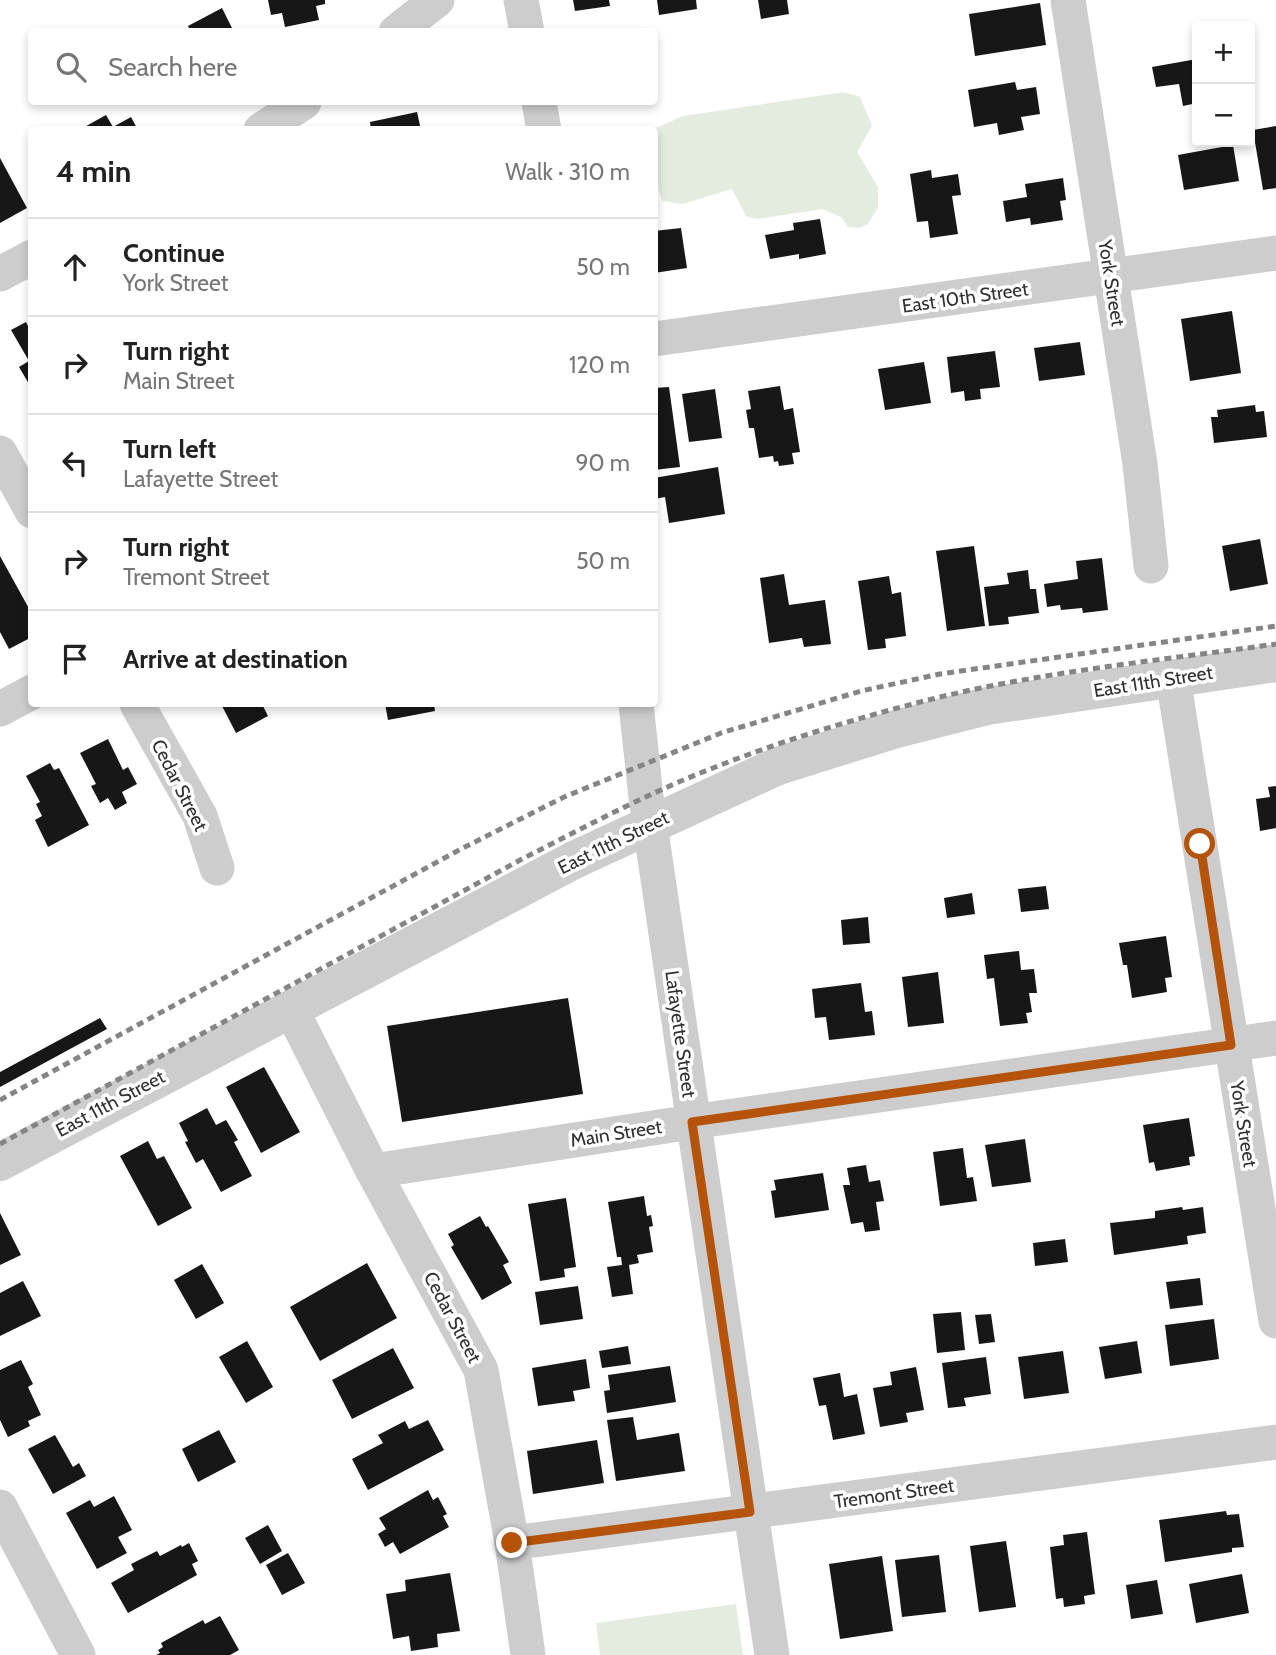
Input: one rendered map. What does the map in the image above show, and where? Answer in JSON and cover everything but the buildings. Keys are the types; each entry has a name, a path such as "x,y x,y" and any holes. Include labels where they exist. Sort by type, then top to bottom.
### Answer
{"street":[{"path":"401,28 437,0"},
{"path":"522,0 526,28"},
{"name":"York Street","path":"1068,0 1140,464 1151,566"},
{"path":"267,126 299,105"},
{"path":"540,105 543,126"},
{"name":"East 10th Street","path":"658,339 1276,253"},
{"path":"0,274 28,259"},
{"path":"0,453 28,504"},
{"name":"East 11th Street","path":"0,1162 574,860 778,766 896,729 987,706 1276,663"},
{"name":"York Street","path":"1174,678 1276,1321"},
{"path":"0,709 28,694"},
{"name":"Cedar Street","path":"139,707 200,816 217,868"},
{"name":"Lafayette Street","path":"636,707 650,825 692,1122 772,1655"},
{"name":"Cedar Street","path":"291,1009 373,1171 481,1370 512,1543 528,1655"},
{"name":"Main Street","path":"373,1171 1276,1038"},
{"name":"Tremont Street","path":"512,1543 1276,1442"},
{"path":"0,1507 78,1655"}],"shaded area":[{"path":"844,92 860,97 872,126 857,152 878,187 878,207 868,224 859,228 848,227 841,217 822,209 757,219 746,216 732,189 683,204 662,201 658,187 658,127 683,116"},
{"path":"736,1604 743,1655 600,1655 596,1623"}],"railway":[{"path":"0,1100 461,849 564,797 721,733 861,691 940,674 1276,626"},
{"path":"0,1144 522,859 641,799 713,768 852,721 936,698 1020,680 1276,644"}],"route":[{"path":"512,1543 750,1512 692,1122 1231,1045 1200,844"}]}
